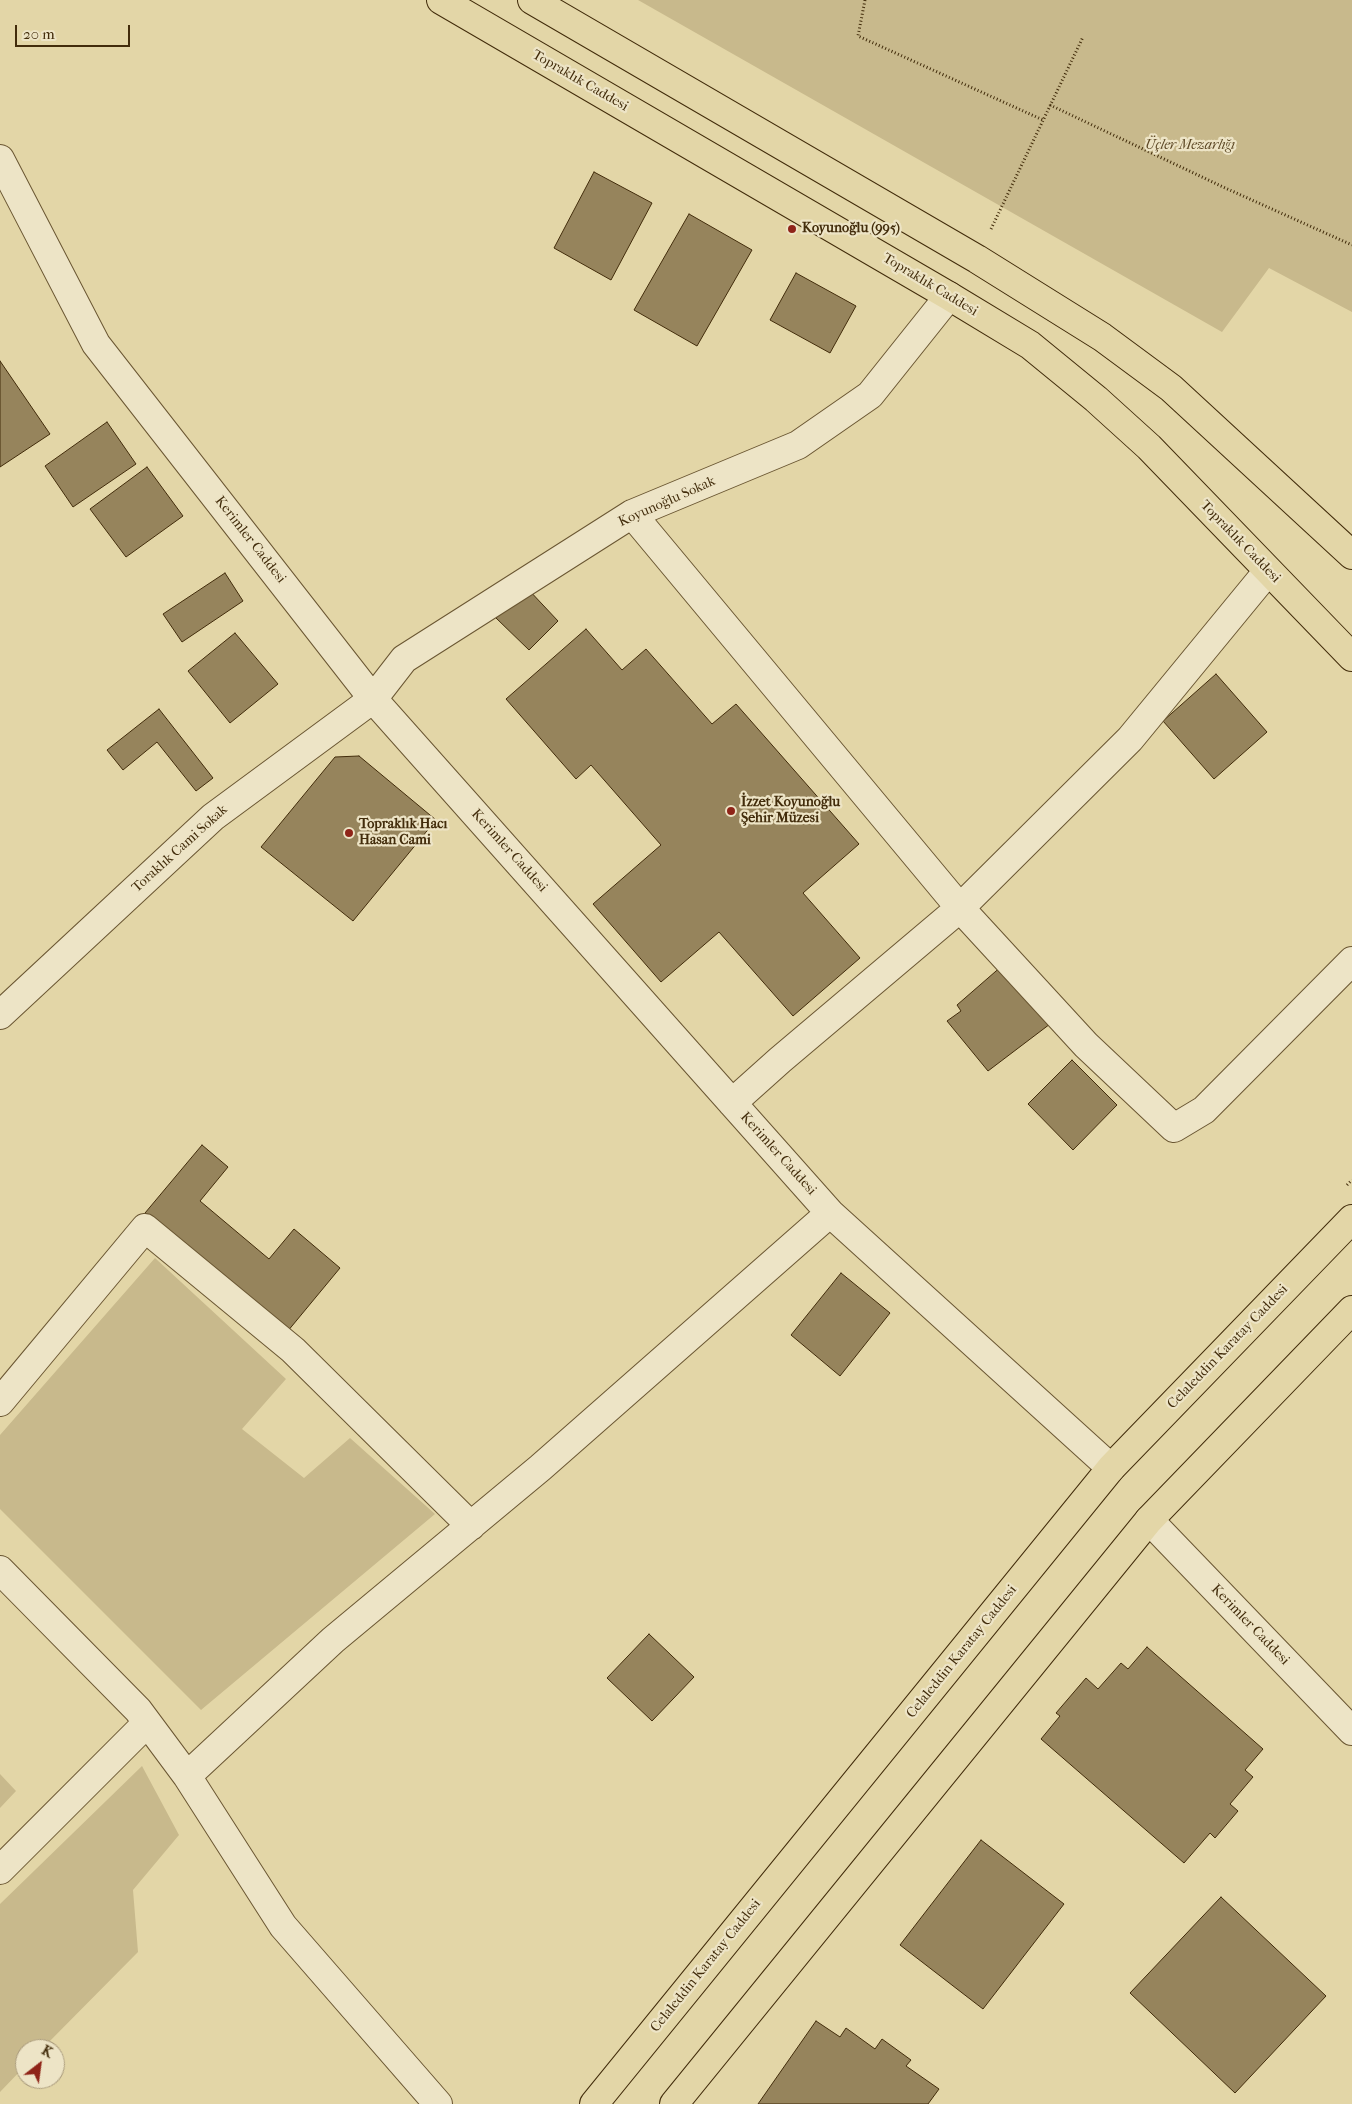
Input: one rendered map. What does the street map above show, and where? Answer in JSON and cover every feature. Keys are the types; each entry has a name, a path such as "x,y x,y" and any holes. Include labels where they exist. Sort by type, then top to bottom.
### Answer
{"main road":[{"name":"Topraklık Caddesi","path":"441,0 1030,345 1096,399 1149,447 1352,657"},
{"path":"532,0 977,258 1102,337 1171,388 1352,555"},
{"name":"Celaleddin Karatay Caddesi","path":"594,2104 1111,1468 1352,1219"},
{"path":"674,2104 1149,1520 1352,1310"}],"street":[{"name":"Kerimler Caddesi","path":"0,158 96,344 373,699 830,1213 1111,1468"},
{"name":"Koyunoğlu Sokak","path":"373,699 404,659 632,514 798,445 870,395 949,296"},
{"path":"632,514 960,908 1086,1045 1174,1128 1204,1110 1352,961"},
{"path":"732,1103 960,908 1130,739 1268,571"},
{"name":"Toraklık Cami Sokak","path":"0,1015 213,817 373,699"},
{"path":"186,1776 333,1640 540,1468 830,1213"},
{"path":"0,1402 145,1228 293,1350 471,1526"},
{"name":"Kerimler Caddesi","path":"1149,1520 1352,1731"},
{"path":"0,1570 138,1710 186,1776 283,1926 438,2104"},
{"path":"0,1870 147,1723"}],"path":[{"path":"865,0 858,36 1043,120"},
{"path":"977,258 1083,37"},
{"path":"1050,104 1223,187 1352,245"}],"green space":[{"name":"Üçler Mezarlığı","path":"638,0 1352,0 1352,312 1269,268 1222,332"},
{"path":"155,1258 286,1379 242,1429 304,1478 350,1438 435,1514 201,1710 0,1509 0,1435"},
{"path":"142,1766 179,1835 133,1890 138,1952 52,2039 15,2039 15,2076 0,2092 0,1904"},
{"path":"0,1774 16,1791 0,1808"}],"building":[{"path":"594,172 652,203 611,280 554,248"},
{"path":"689,214 752,250 697,346 634,310"},
{"path":"796,273 856,306 830,353 770,320"},
{"path":"0,361 50,434 0,467"},
{"path":"107,422 136,464 73,507 45,466"},
{"path":"147,467 183,516 126,557 90,509"},
{"path":"225,573 243,601 182,642 163,614"},
{"path":"527,588 558,621 529,650 496,618"},
{"name":"İzzet Koyunoğlu Şehir Müzesi","path":"586,629 622,670 646,649 712,724 736,704 859,844 803,893 860,958 793,1016 719,932 661,982 593,904 661,845 591,765 576,779 506,699"},
{"path":"235,633 278,684 230,723 188,671"},
{"path":"1216,674 1267,732 1214,779 1163,721"},
{"path":"159,709 213,778 196,791 157,742 123,770 107,750"},
{"name":"Topraklık Hacı Hasan Cami","path":"359,756 436,820 353,921 261,847 335,757"},
{"path":"1003,965 1050,1024 988,1071 947,1021 961,1011 957,1005"},
{"path":"1072,1060 1117,1105 1073,1150 1028,1104"},
{"path":"202,1145 228,1167 200,1201 269,1259 294,1229 340,1268 287,1332 145,1213"},
{"path":"841,1273 890,1313 840,1376 791,1335"},
{"path":"649,1634 694,1677 652,1721 607,1678"},
{"path":"1147,1647 1263,1749 1245,1770 1253,1777 1230,1804 1238,1811 1215,1838 1210,1833 1184,1863 1041,1739 1060,1716 1056,1713 1086,1678 1098,1689 1121,1663 1128,1669"},
{"path":"981,1840 1064,1904 983,2009 900,1945"},
{"path":"1221,1897 1326,1996 1235,2093 1130,1993"},
{"path":"816,2021 840,2037 846,2028 875,2049 882,2039 911,2060 906,2066 939,2089 928,2104 758,2104"}],"place":[{"name":"Koyunoğlu (995)","path":"792,229"},
{"name":"İzzet Koyunoğlu Şehir Müzesi","path":"731,811"},
{"name":"Topraklık Hacı Hasan Cami","path":"349,833"}]}
